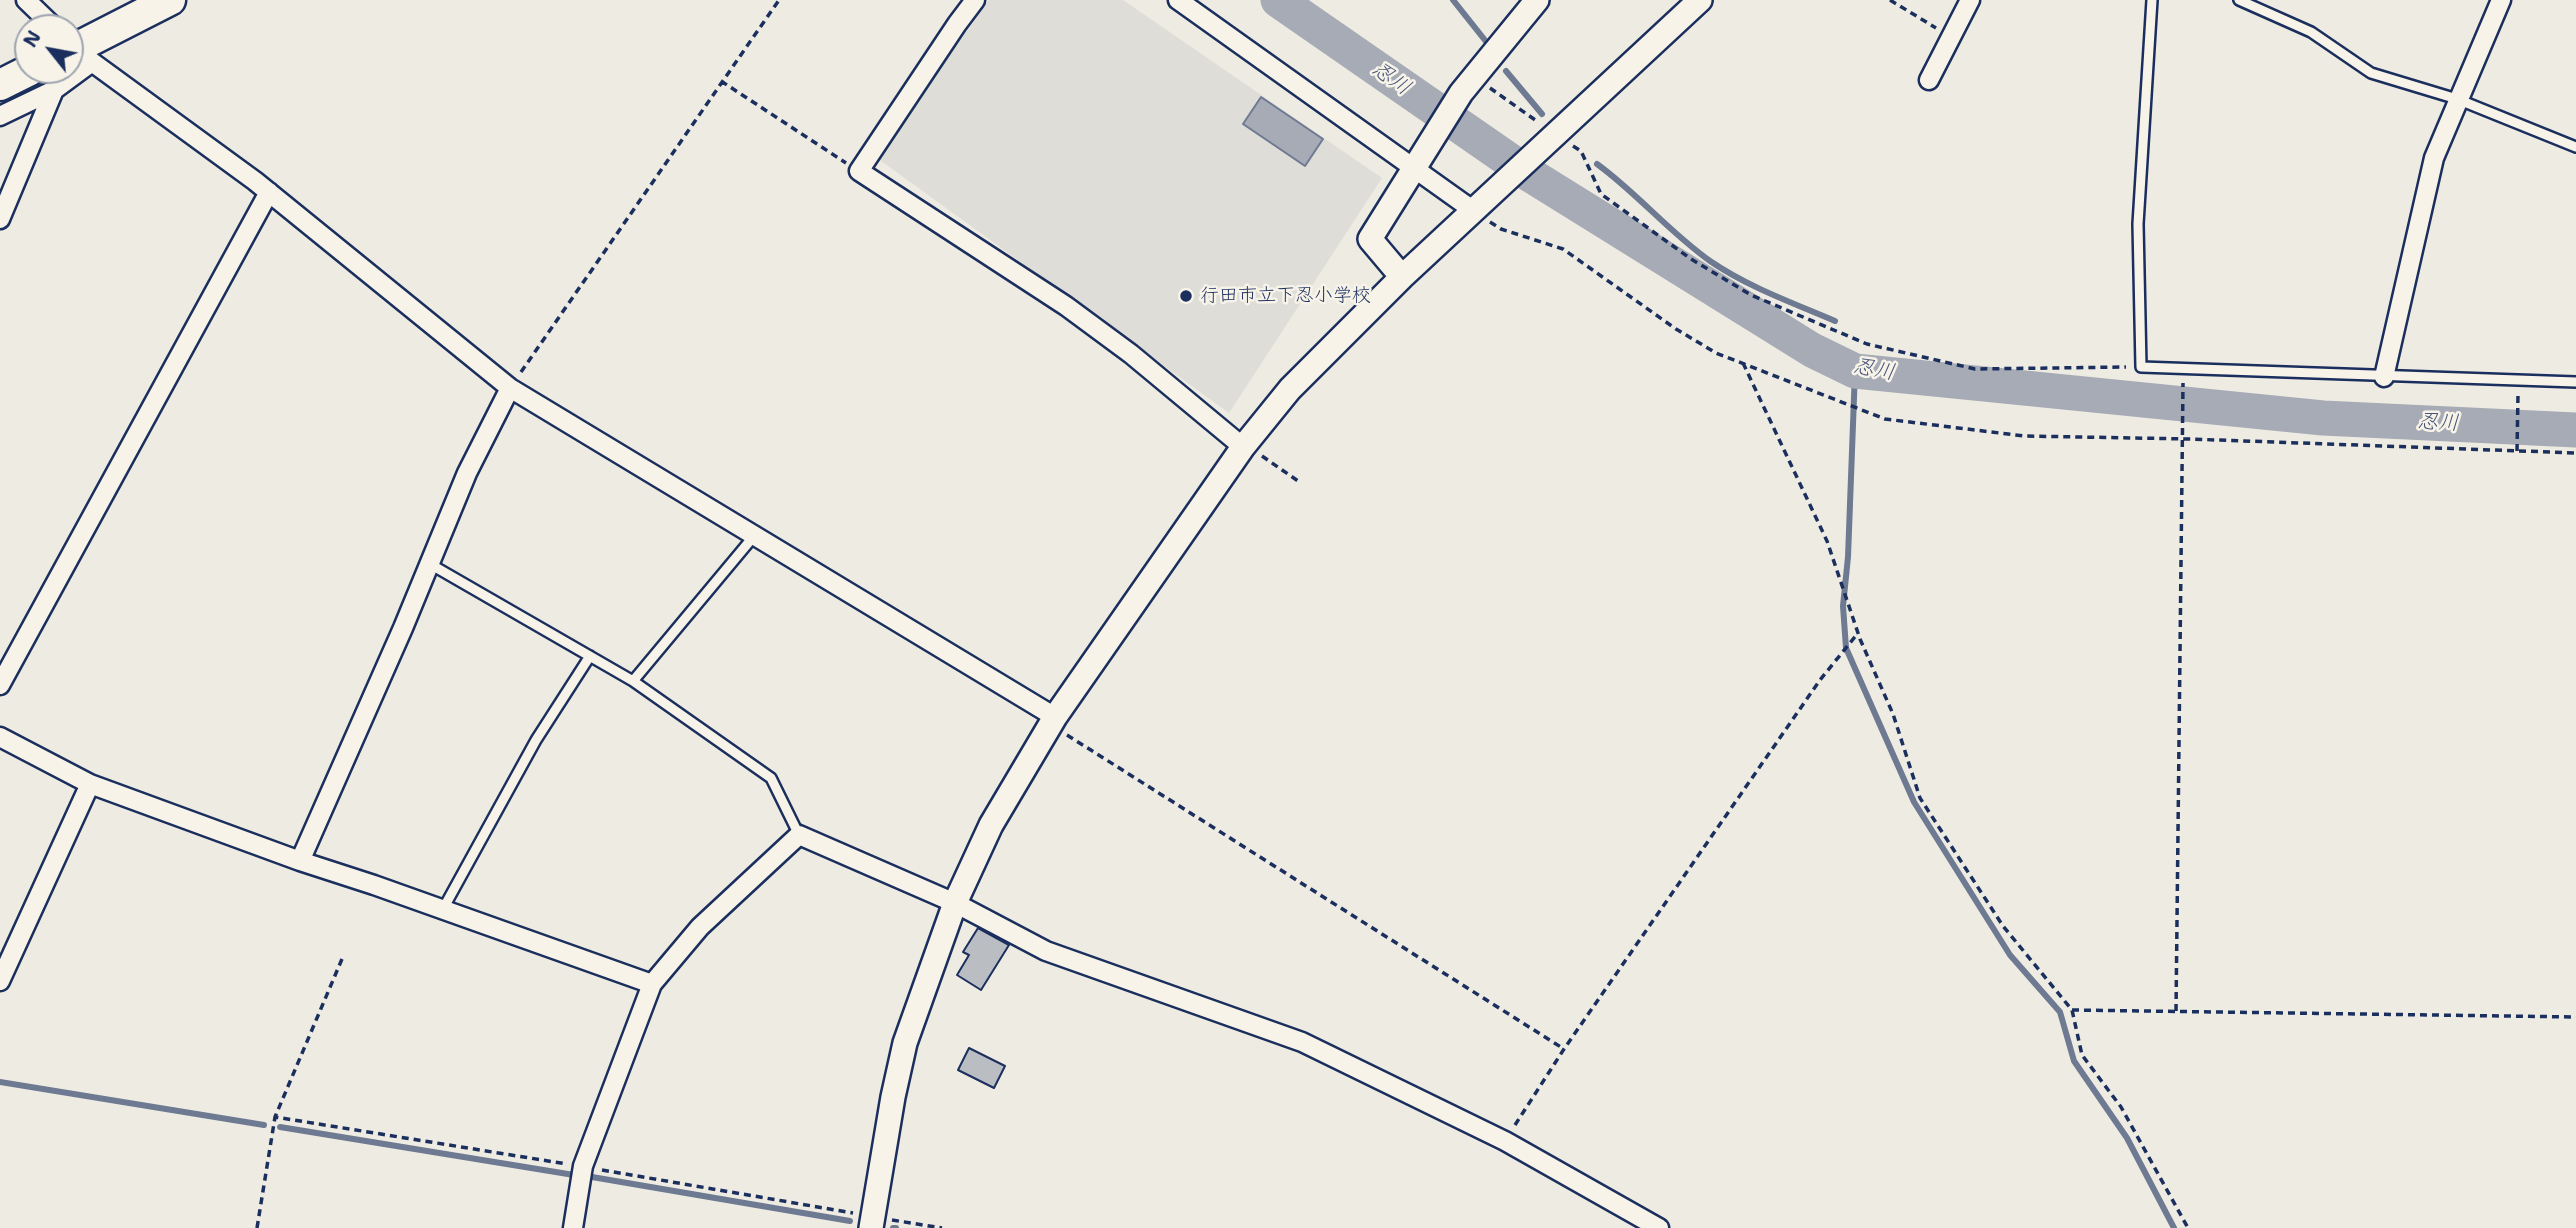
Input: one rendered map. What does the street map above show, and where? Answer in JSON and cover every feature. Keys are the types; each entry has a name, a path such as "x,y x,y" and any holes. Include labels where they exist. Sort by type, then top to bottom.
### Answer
{"highway":[{"path":"84,40 170,0"}],"street":[{"path":"26,0 40,14"},
{"path":"975,0 859,171 1066,306 1131,354 1252,451"},
{"path":"1178,0 1418,163 1474,211"},
{"path":"1402,277 1370,239 1461,93 1537,0"},
{"path":"872,1222 892,1097 905,1043 955,903 991,825 1053,721 1252,451 1290,389 1402,277 1700,0"},
{"path":"1928,80 1970,0"},
{"path":"2384,377 2434,158 2501,0"},
{"path":"84,55 269,192 510,388 1053,721"},
{"path":"0,219 56,84"},
{"path":"0,116 54,90"},
{"path":"0,685 269,192"},
{"path":"300,861 467,473 510,388"},
{"path":"0,737 90,784 300,861 652,984"},
{"path":"0,981 90,784"},
{"path":"573,1228 583,1166 652,984 700,927 799,835 955,903 1046,951 1302,1042 1505,1141 1630,1221 1659,1228"}],"lane":[{"path":"2152,0 2138,224 2141,367 2576,382"},
{"path":"2238,0 2311,32 2371,74 2458,99 2576,146"},
{"path":"633,681 754,536"},
{"path":"430,564 633,681 771,778 799,835"},
{"path":"443,909 536,740 590,656"}],"path":[{"path":"510,388 779,0"},
{"path":"1890,0 1951,37"},
{"path":"721,81 859,171"},
{"path":"1601,194 1691,259 1751,295 1867,344 1975,369 2141,367"},
{"path":"1474,211 1501,229 1563,249 1676,329 1716,353 1885,419 2024,436 2182,438 2576,453"},
{"path":"1743,363 1827,541 1858,633 1893,714 1920,797 2003,926 2072,1010 2082,1055 2121,1107 2188,1228"},
{"path":"2176,1011 2183,370"},
{"path":"2517,451 2519,383"},
{"path":"1252,451 1297,481"},
{"path":"1505,1141 1564,1049 1821,680 1858,633"},
{"path":"1053,721 1564,1049"},
{"path":"257,1228 275,1116 342,958"},
{"path":"2072,1010 2576,1017"},
{"path":"275,1116 583,1166 872,1222 942,1228"}],"shaded area":[{"name":"行田市立下忍小学校","path":"989,0 1123,0 1382,178 1229,413 877,158"},
{"path":"1261,97 1323,139 1305,166 1243,124"}],"building":[{"path":"978,928 1009,945 981,990 957,975 969,955 963,952"},
{"path":"969,1048 1005,1066 994,1088 958,1070"}],"waterway":[{"name":"忍川","path":"1278,0 1532,176 1812,350 1855,371 2323,418 2576,430"},
{"path":"1453,0 1488,44"},
{"path":"1506,71 1542,114"},
{"path":"1597,164 1710,261 1755,287 1835,321"},
{"path":"1855,371 1848,557 1843,606 1846,648 1914,802 2010,955 2060,1012 2074,1061 2127,1138 2174,1228"},
{"path":"0,1082 264,1125"},
{"path":"280,1127 574,1175"},
{"path":"592,1177 850,1221"}],"place":[{"name":"行田市立下忍小学校","path":"1186,296"}]}
